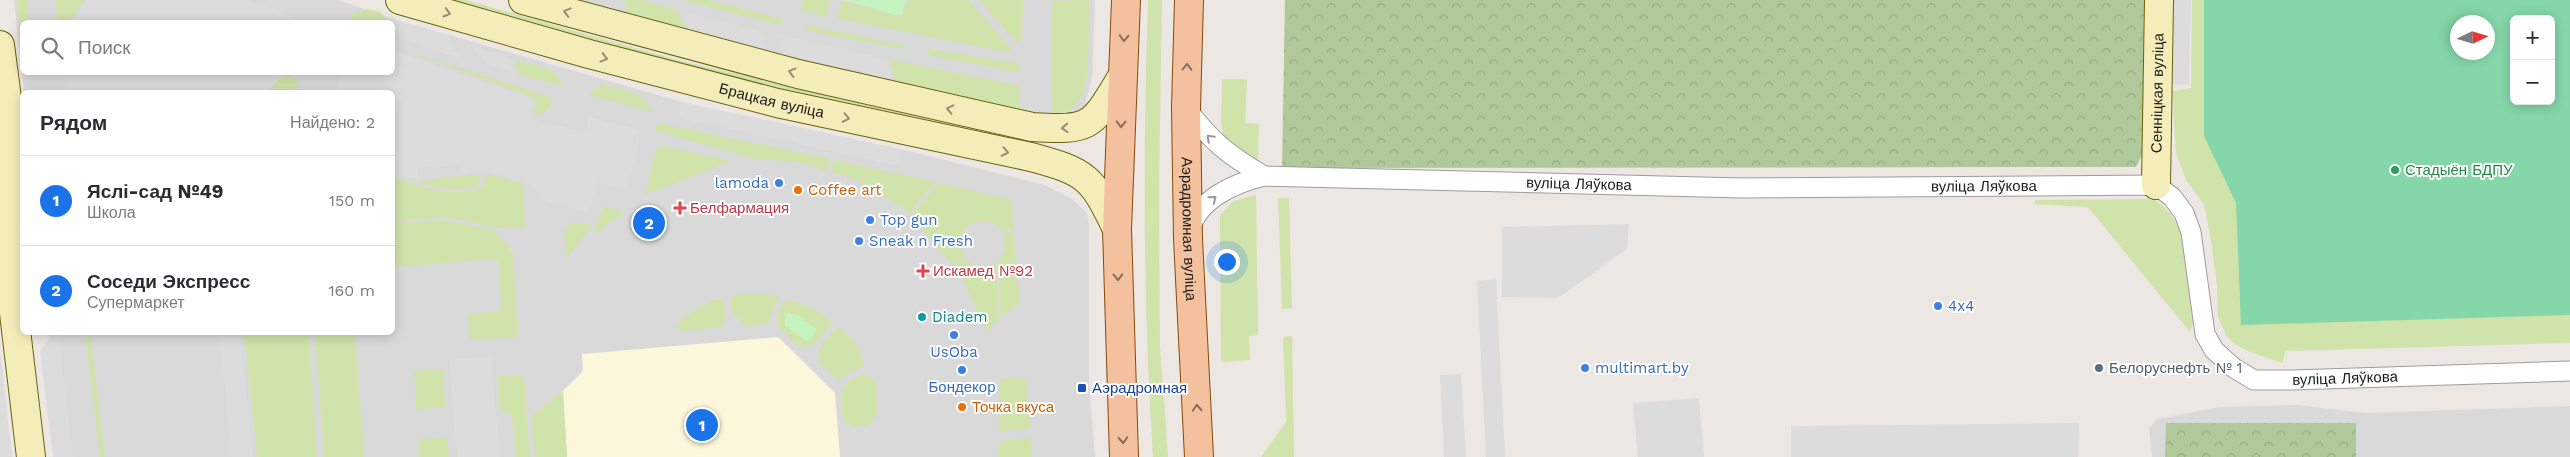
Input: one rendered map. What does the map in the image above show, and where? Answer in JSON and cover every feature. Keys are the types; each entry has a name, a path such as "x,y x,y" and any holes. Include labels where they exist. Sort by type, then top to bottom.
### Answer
{"main road":[{"path":"1124,457 1117,229 1126,0"},
{"name":"Аэрадромная вуліца","path":"1189,0 1186,108 1188,239 1200,457"}],"street":[{"name":"Брацкая вуліца","path":"400,0 777,104 1031,157 1068,167 1084,176 1100,192 1117,229"},
{"path":"523,0 798,74 1032,127 1069,129 1086,124 1098,114 1122,75"},
{"name":"Сенніцкая вуліца","path":"2156,185 2159,0"},
{"path":"0,45 10,121 3,232 31,457"},
{"name":"вуліца Ляўкова","path":"1186,108 1205,133 1227,154 1264,176"},
{"name":"вуліца Ляўкова","path":"1188,239 1193,219 1208,203 1226,189 1264,176 1742,188 2156,185 2172,196 2184,212 2191,232 2205,334 2222,358 2254,380 2570,371"}],"shaded area":[{"path":"14,0 338,0 387,17 389,20 20,20 20,55"},
{"path":"86,0 248,0 295,17 294,20 73,20"},
{"path":"574,0 1095,0 1092,78 1085,105 1062,120 800,63"},
{"path":"2169,0 2191,0 2189,85 2167,84"},
{"path":"683,12 758,30 768,52 692,34"},
{"path":"387,17 446,34 460,57 402,38 395,28 395,20 389,20"},
{"path":"395,28 402,38 459,57 446,34 682,102 680,117 897,165 900,149 1045,185 1072,199 1087,213 1089,226 1089,382 1095,457 62,457 49,335 395,335 395,90 24,90 22,75 395,75"},
{"path":"778,34 886,59 891,78 783,55"},
{"path":"472,45 513,59 516,74 486,64"},
{"path":"395,51 532,99 529,119 586,132 589,117 641,130 627,190 597,182 589,212 546,202 533,186 497,174 477,171 463,174 462,165 417,168 418,179 395,175 395,90 337,90 340,75 395,75"},
{"path":"64,75 282,75 270,90 66,90"},
{"path":"289,75 297,75 298,79"},
{"path":"682,102 900,149 897,165 680,118"},
{"path":"1629,224 1627,249 1558,298 1502,297 1502,227"},
{"path":"1496,279 1505,457 1486,457 1477,281"},
{"path":"52,335 58,335 73,457 53,457 40,351"},
{"path":"219,335 240,335 253,457 232,457"},
{"path":"778,337 835,393 840,457 567,457 563,391 583,371 582,354"},
{"path":"0,350 12,457 0,457"},
{"path":"491,356 500,457 457,457 449,360"},
{"path":"1461,374 1466,457 1444,457 1440,375"},
{"path":"1699,398 1704,457 1638,457 1633,403"},
{"path":"2297,405 2365,413 2570,406 2570,457 2152,457 2149,429 2157,419 2220,407"},
{"path":"2079,423 2078,457 1791,457 1791,426"}],"green space":[{"path":"17,0 27,0 29,20 20,20 20,31"},
{"path":"55,0 84,0 71,20 58,20"},
{"path":"438,0 466,0 678,60 990,134 1022,137 1026,139 1026,146 702,76"},
{"path":"624,0 640,0 677,10 689,34 629,15"},
{"path":"682,0 708,0 781,19 783,22 780,25"},
{"path":"803,0 830,0 826,17 800,10"},
{"path":"845,0 906,0 901,15 895,15"},
{"path":"908,0 968,0 1012,49 1009,52 991,49 836,18 842,1 901,17"},
{"path":"979,0 1023,0 1022,38 1018,44"},
{"path":"1089,0 1088,63 1085,87 1080,100 1070,110 1051,116 1052,1"},
{"path":"1148,0 1162,0 1159,189 1160,346 1168,457 1153,457 1147,343 1145,115"},
{"path":"1285,0 2149,0 2151,137 2136,167 1282,168"},
{"path":"2192,0 2257,0 2570,302 2570,343 2285,351 2283,363 2252,353 2234,344 2226,335 2218,317 2217,285 2204,204 2186,180 2176,153 2172,91 2191,88"},
{"name":"Стадыён БДПУ","path":"2204,0 2570,0 2570,315 2241,325 2236,203 2204,136"},
{"path":"366,9 379,11 386,20 350,20 353,14"},
{"path":"806,25 902,45 904,49 808,31 805,27"},
{"path":"395,47 552,98 552,103 546,112 533,115 537,99"},
{"path":"928,49 1017,63 1022,68 1017,72 929,55 927,53"},
{"path":"889,59 1020,86 1020,114 895,80"},
{"path":"515,60 550,70 556,74 561,86 517,74"},
{"path":"283,75 298,80 298,90 270,90"},
{"path":"1222,79 1247,79 1245,123 1259,124 1258,163 1225,143 1221,124"},
{"path":"602,84 638,94 653,112 589,95"},
{"path":"657,123 830,159 828,171 796,162 755,159 655,131"},
{"path":"662,146 731,161 645,195 654,155 657,149"},
{"path":"834,160 936,182 909,213 867,184 832,172"},
{"path":"481,174 480,183 464,189 440,188 416,181"},
{"path":"487,174 522,183 526,227 498,228 447,217 395,222 395,178 426,188 449,192 472,190 483,186"},
{"path":"939,183 1012,200 1013,227 1002,232 992,223 978,221 969,224 959,242 964,257 952,265 911,216"},
{"path":"1256,195 1258,335 1249,336 1250,360 1221,362 1220,216 1233,201"},
{"path":"1278,198 1289,198 1292,308 1282,309"},
{"path":"2154,199 2177,224 2188,254 2194,321 2190,332 2088,207 2034,204 2035,200"},
{"path":"605,206 625,212 593,235 602,210"},
{"path":"441,220 494,230 506,243 513,255 518,337 470,340 468,314 502,311 498,259 395,267 395,224"},
{"path":"572,222 592,225 567,259 564,233"},
{"path":"1013,230 1020,303 1001,317 998,262 1005,250 1003,234"},
{"path":"965,258 976,266 988,266 996,262 999,320 986,331 961,275 953,266"},
{"path":"756,293 779,296 768,323 744,326 740,318 733,315 730,298 735,295"},
{"path":"712,300 723,300 726,316 722,327 683,331 677,327 682,319"},
{"path":"793,300 826,316 833,323 812,346 806,345 802,349 777,324 778,314 783,302"},
{"path":"789,313 800,316 816,329 812,338 807,341 785,326 785,314"},
{"path":"836,328 846,332 855,342 864,365 837,380 819,363 820,355 818,350"},
{"path":"85,335 90,335 105,457 100,457"},
{"path":"244,335 309,335 317,457 257,457"},
{"path":"315,335 355,335 364,457 324,457"},
{"path":"1292,336 1294,457 1261,457 1286,422 1283,337"},
{"path":"443,369 445,407 416,409 414,371"},
{"path":"864,374 874,378 878,396 876,415 869,425 852,426 847,423 842,413 841,390 848,381"},
{"path":"498,376 524,376 530,457 516,457 512,417 499,408"},
{"path":"1026,377 1030,429 999,431 999,379"},
{"path":"563,391 567,457 535,457 531,416"},
{"path":"2166,423 2356,423 2356,457 2165,457"},
{"path":"447,437 449,457 419,457 418,439"},
{"path":"1031,438 1032,457 998,457 1000,441"}],"place":[{"name":"Стадыён БДПУ","path":"2395,170"},
{"name":"lamoda","path":"779,183"},
{"name":"Coffee art","path":"798,190"},
{"name":"Белфармация","path":"680,208"},
{"name":"Top gun","path":"870,220"},
{"name":"Соседи Экспресс","path":"649,223"},
{"name":"Sneak n Fresh","path":"859,241"},
{"name":"Искамед №92","path":"923,271"},
{"name":"4x4","path":"1938,306"},
{"name":"Diadem","path":"922,317"},
{"name":"UsOba","path":"954,335"},
{"name":"multimart.by","path":"1585,368"},
{"name":"Белоруснефть № 1","path":"2099,368"},
{"name":"Бондекор","path":"962,370"},
{"name":"Аэрадромная","path":"1082,388"},
{"name":"Точка вкуса","path":"962,407"},
{"name":"Яслі-сад №49","path":"702,425"}]}
